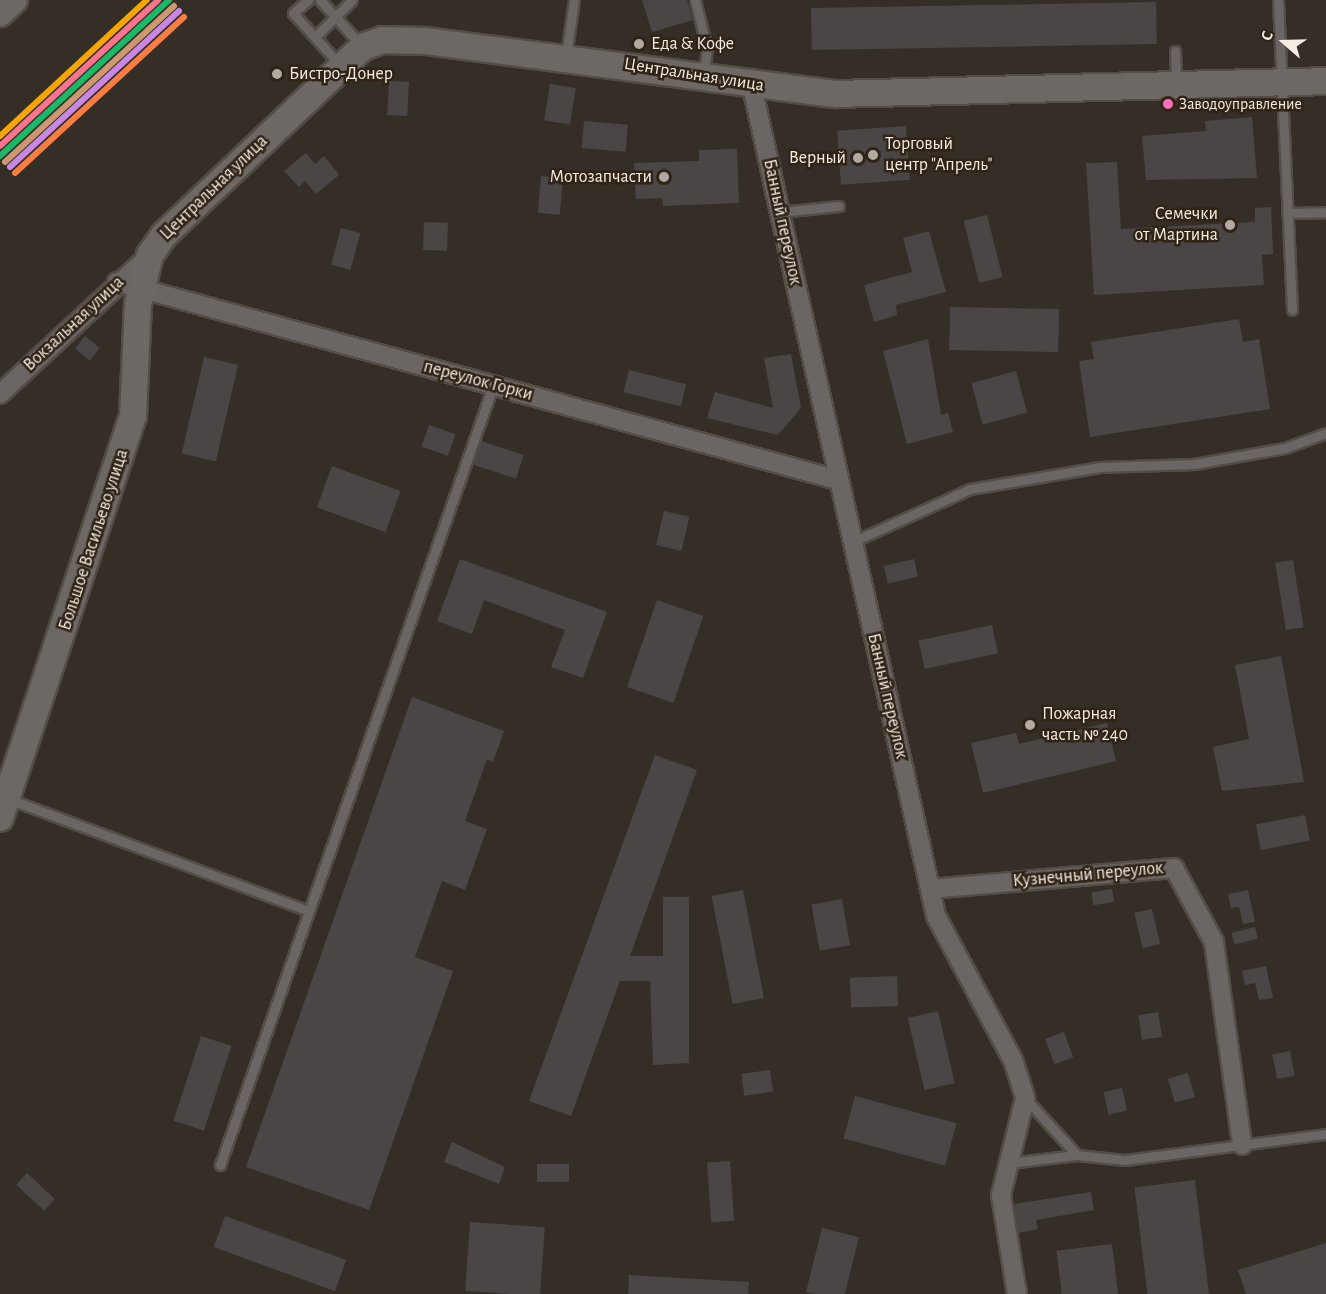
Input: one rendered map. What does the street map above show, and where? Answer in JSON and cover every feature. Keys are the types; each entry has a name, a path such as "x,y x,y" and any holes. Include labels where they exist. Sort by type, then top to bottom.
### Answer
{"main road":[{"path":"0,13 14,0"},
{"name":"Центральная улица","path":"150,255 164,235 340,65 363,47 417,41 566,56 751,82 866,95 1326,81"},
{"name":"Большое Васильево улица","path":"3,808 133,417 129,286 150,255"}],"street":[{"name":"Банный переулок","path":"751,82 936,916 1013,1060 1025,1098"},
{"name":"переулок Горки","path":"129,286 838,480"},
{"name":"Вокзальная улица","path":"0,394 129,286"},
{"name":"Кузнечный переулок","path":"930,889 1174,868 1214,942 1231,1031 1242,1145"},
{"path":"1017,1294 1001,1195 1025,1098"}],"lane":[{"path":"308,0 293,13 340,65"},
{"path":"320,0 363,47"},
{"path":"315,37 352,0"},
{"path":"566,56 574,0"},
{"path":"695,0 707,48 704,75"},
{"path":"1278,0 1292,310"},
{"path":"1176,51 1176,86"},
{"path":"780,212 839,206"},
{"path":"1287,213 1326,212"},
{"path":"220,1165 494,386"},
{"path":"852,542 970,489 1100,467 1194,464 1285,448 1326,433"},
{"path":"3,808 309,910"},
{"path":"1025,1098 1077,1155"},
{"path":"1009,1163 1077,1155 1125,1160 1326,1134"}],"building":[{"path":"642,0 687,0 693,20 652,32"},
{"path":"1156,2 1157,44 812,50 811,8"},
{"path":"389,81 409,82 407,116 387,115"},
{"path":"550,84 576,88 570,125 544,121"},
{"path":"1252,117 1257,178 1146,180 1142,136 1206,131 1205,121"},
{"path":"584,121 628,125 625,152 582,148"},
{"name":"Торговый центр \"Апрель\"","path":"906,126 910,180 841,185 837,131"},
{"path":"737,149 739,203 663,206 662,198 636,199 634,163 699,161 699,150"},
{"path":"306,153 315,164 324,156 339,175 316,194 305,181 299,187 284,171"},
{"name":"Семечки от Мартина","path":"1117,162 1121,229 1255,222 1255,208 1271,207 1273,254 1262,255 1264,285 1094,295 1086,163"},
{"path":"541,176 563,178 560,215 538,213"},
{"path":"987,215 1002,277 979,283 964,221"},
{"path":"424,222 448,223 447,251 423,250"},
{"path":"341,228 360,233 350,270 331,265"},
{"path":"929,231 946,292 896,305 897,315 874,322 864,285 912,272 903,238"},
{"path":"950,307 1059,309 1058,352 949,350"},
{"path":"1239,319 1243,342 1259,339 1270,409 1090,437 1079,361 1094,359 1091,342"},
{"path":"85,336 100,348 90,360 75,348"},
{"path":"928,339 941,415 948,413 953,432 907,444 883,351"},
{"path":"791,354 801,408 778,435 707,418 715,392 773,408 764,358"},
{"path":"204,357 238,365 216,461 182,453"},
{"path":"629,370 686,384 681,407 623,392"},
{"path":"1016,371 1027,413 983,424 972,383"},
{"path":"429,425 455,434 448,456 422,447"},
{"path":"481,441 524,455 516,479 473,465"},
{"path":"332,466 401,491 386,532 317,507"},
{"path":"664,511 689,517 681,551 656,545"},
{"path":"460,559 607,612 583,678 551,667 565,630 484,600 472,634 437,621"},
{"path":"914,559 918,577 888,584 884,566"},
{"path":"1293,560 1304,627 1286,630 1275,563"},
{"path":"657,600 703,616 673,703 627,687"},
{"path":"992,625 998,653 925,669 919,641"},
{"path":"1281,656 1304,782 1222,791 1213,747 1249,739 1235,665"},
{"path":"412,697 504,731 493,762 487,759 465,821 487,829 465,890 442,881 415,957 453,971 369,1210 246,1167"},
{"path":"1107,723 1116,761 983,793 971,743 1016,733 1019,744"},
{"path":"655,755 697,770 630,956 663,956 663,897 689,897 689,1063 653,1065 650,981 620,981 571,1116 529,1101"},
{"path":"1305,815 1310,841 1261,850 1256,825"},
{"path":"1112,889 1114,902 1093,905 1091,892"},
{"path":"743,890 764,998 733,1004 712,896"},
{"path":"1248,890 1255,922 1243,924 1239,907 1231,908 1228,894"},
{"path":"842,899 850,945 820,951 811,904"},
{"path":"1152,909 1160,944 1143,948 1134,913"},
{"path":"1255,927 1258,939 1235,944 1232,933"},
{"path":"1266,966 1273,998 1259,1000 1255,983 1245,985 1242,971"},
{"path":"897,976 898,1006 851,1008 850,978"},
{"path":"938,1011 955,1083 924,1090 908,1018"},
{"path":"1158,1012 1162,1037 1142,1040 1138,1015"},
{"path":"1064,1032 1073,1057 1054,1064 1045,1039"},
{"path":"201,1036 231,1046 204,1131 173,1121"},
{"path":"1290,1051 1295,1076 1277,1079 1272,1054"},
{"path":"770,1070 773,1092 744,1096 741,1074"},
{"path":"1188,1073 1195,1097 1175,1103 1168,1079"},
{"path":"1122,1088 1127,1110 1109,1115 1103,1092"},
{"path":"855,1096 956,1123 945,1166 844,1139"},
{"path":"452,1142 505,1167 499,1184 444,1162"},
{"path":"730,1161 734,1221 711,1222 707,1163"},
{"path":"537,1164 569,1164 569,1182 537,1182"},
{"path":"27,1173 55,1199 44,1211 16,1185"},
{"path":"1195,1180 1209,1294 1148,1294 1134,1187"},
{"path":"1091,1192 1094,1210 1036,1220 1038,1229 1018,1233 1014,1204"},
{"path":"225,1216 346,1260 335,1291 214,1247"},
{"path":"470,1222 545,1227 540,1294 465,1291"},
{"path":"822,1228 859,1237 845,1294 806,1292"},
{"path":"1326,1243 1326,1294 1246,1294 1238,1270"},
{"path":"1112,1244 1118,1294 1062,1294 1056,1251"},
{"path":"629,1275 749,1282 748,1294 628,1294"}],"transit line":[{"path":"0,136 147,0"},
{"path":"0,146 158,0"},
{"path":"0,156 169,0"},
{"path":"5,162 174,6"},
{"path":"10,167 179,11"},
{"path":"15,173 184,17"}],"place":[{"name":"Еда & Кофе","path":"639,44"},
{"name":"Бистро-Донер","path":"277,74"},
{"name":"Заводоуправление","path":"1168,104"},
{"name":"Торговый центр \"Апрель\"","path":"873,155"},
{"name":"Верный","path":"858,158"},
{"name":"Мотозапчасти","path":"664,177"},
{"name":"Семечки от Мартина","path":"1230,225"},
{"name":"Пожарная часть № 240","path":"1030,725"}]}
